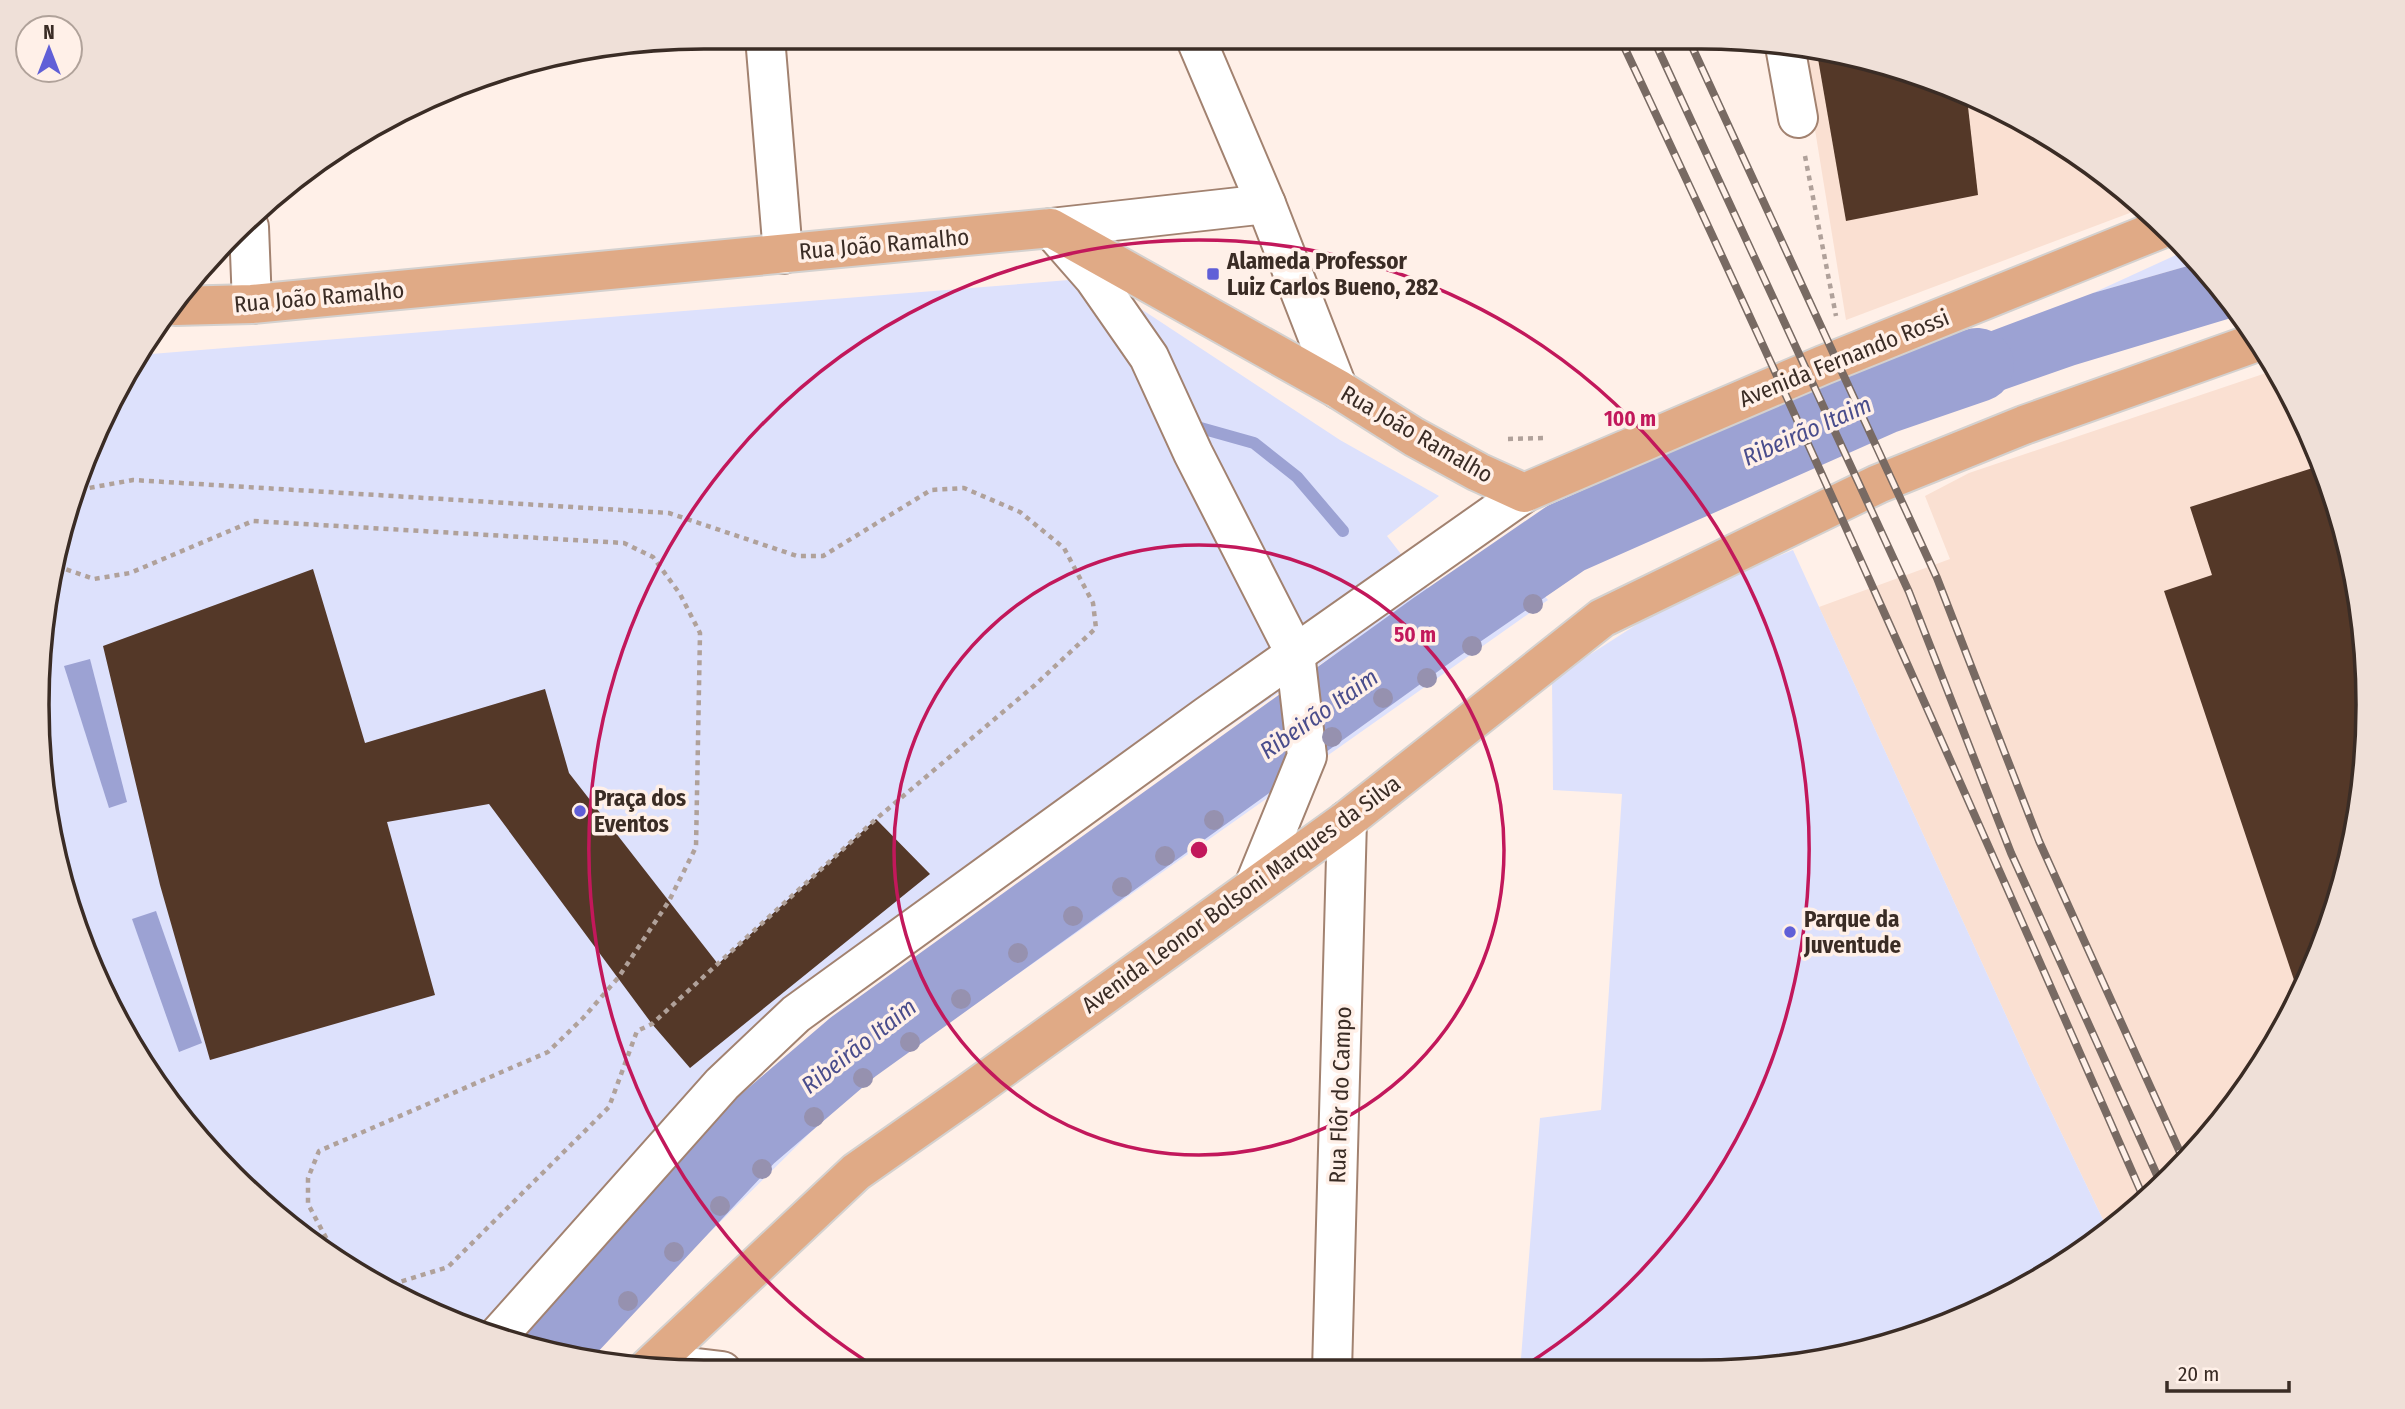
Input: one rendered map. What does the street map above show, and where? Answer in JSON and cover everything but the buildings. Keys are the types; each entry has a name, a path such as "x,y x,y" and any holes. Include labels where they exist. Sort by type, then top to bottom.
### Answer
{"main road":[{"name":"Rua João Ramalho","path":"183,306 251,304 1051,228 1338,389 1424,443 1524,493"},
{"name":"Avenida Fernando Rossi","path":"1524,493 1823,365 2154,232"},
{"name":"Avenida Leonor Bolsoni Marques da Silva","path":"660,1359 856,1172 1347,820 1602,618 1878,484 2024,425 2249,345"}],"street":[{"path":"766,49 783,254"},
{"path":"1200,49 1266,204 1338,389"},
{"path":"1787,55 1798,118"},
{"path":"1051,228 1266,204"},
{"path":"1051,228 1094,278 1149,357 1193,453 1295,653 1307,756 1254,886"},
{"path":"249,233 251,304"},
{"path":"505,1328 722,1084 796,1014 1295,653 1524,493"},
{"name":"Rua Flôr do Campo","path":"1332,1360 1347,820"}],"path":[{"path":"1798,118 1836,318"},
{"path":"1503,439 1554,437"},
{"path":"86,489 133,480 669,513 797,556 823,556 931,490 964,488 1020,512 1064,548 1093,603 1096,628 1035,685 877,819 652,1024 638,1031 610,1107 448,1267 397,1283"},
{"path":"64,568 94,579 130,573 253,521 624,543 653,557 680,594 700,633 696,847 669,901 618,978 548,1052 319,1150 308,1178 308,1204 327,1241"}],"shaded area":[{"path":"1803,58 1870,71 1951,99 1990,117 2065,159 2133,212 1846,320"},
{"path":"2177,255 2187,266 2093,293"},
{"name":"Praça dos Eventos","path":"1094,278 1340,440 1439,496 1387,536 1429,590 819,1007 499,1327 415,1292 340,1250 305,1225 241,1168 184,1104 159,1069 117,994 84,915 62,832 50,747 50,662 55,619 71,535 84,494 117,415 151,354"},
{"path":"2266,373 2306,454 2334,535 2343,577 2355,662 2355,747 2343,832 2321,915 2288,994 2246,1069 2193,1137 2164,1168 2104,1222 2031,1070 1819,607 1950,559 1925,496 1969,473"},
{"name":"Parque da Juventude","path":"1793,550 2031,1070 2104,1222 2065,1250 1990,1292 1951,1310 1870,1338 1743,1359 1521,1360 1540,1118 1601,1110 1622,794 1553,790 1552,679 1642,621 1704,587"},
{"path":"1539,590 1548,600 882,1070 824,1119 592,1349 570,1346 805,1106 848,1069"}],"water":[{"path":"2187,266 2230,318 2075,365 1895,428 1874,375 2093,293"},
{"path":"90,659 127,802 109,808 64,666"},
{"path":"156,911 202,1043 179,1052 132,919"}],"waterway":[{"name":"Ribeirão Itaim","path":"556,1343 748,1137 853,1047 1435,628 1566,538 1884,397 1977,365"},
{"path":"1197,427 1254,443 1297,477 1343,531"}],"railway":[{"path":"1625,49 1821,473 2140,1190"},
{"path":"1658,49 1909,592 2011,853 2157,1175"},
{"path":"1693,49 1937,578 2039,841 2180,1151"}],"place":[{"name":"Alameda Professor Luiz Carlos Bueno, 282","path":"1213,274"},
{"name":"Praça dos Eventos","path":"580,811"},
{"name":"Parque da Juventude","path":"1790,932"}]}
